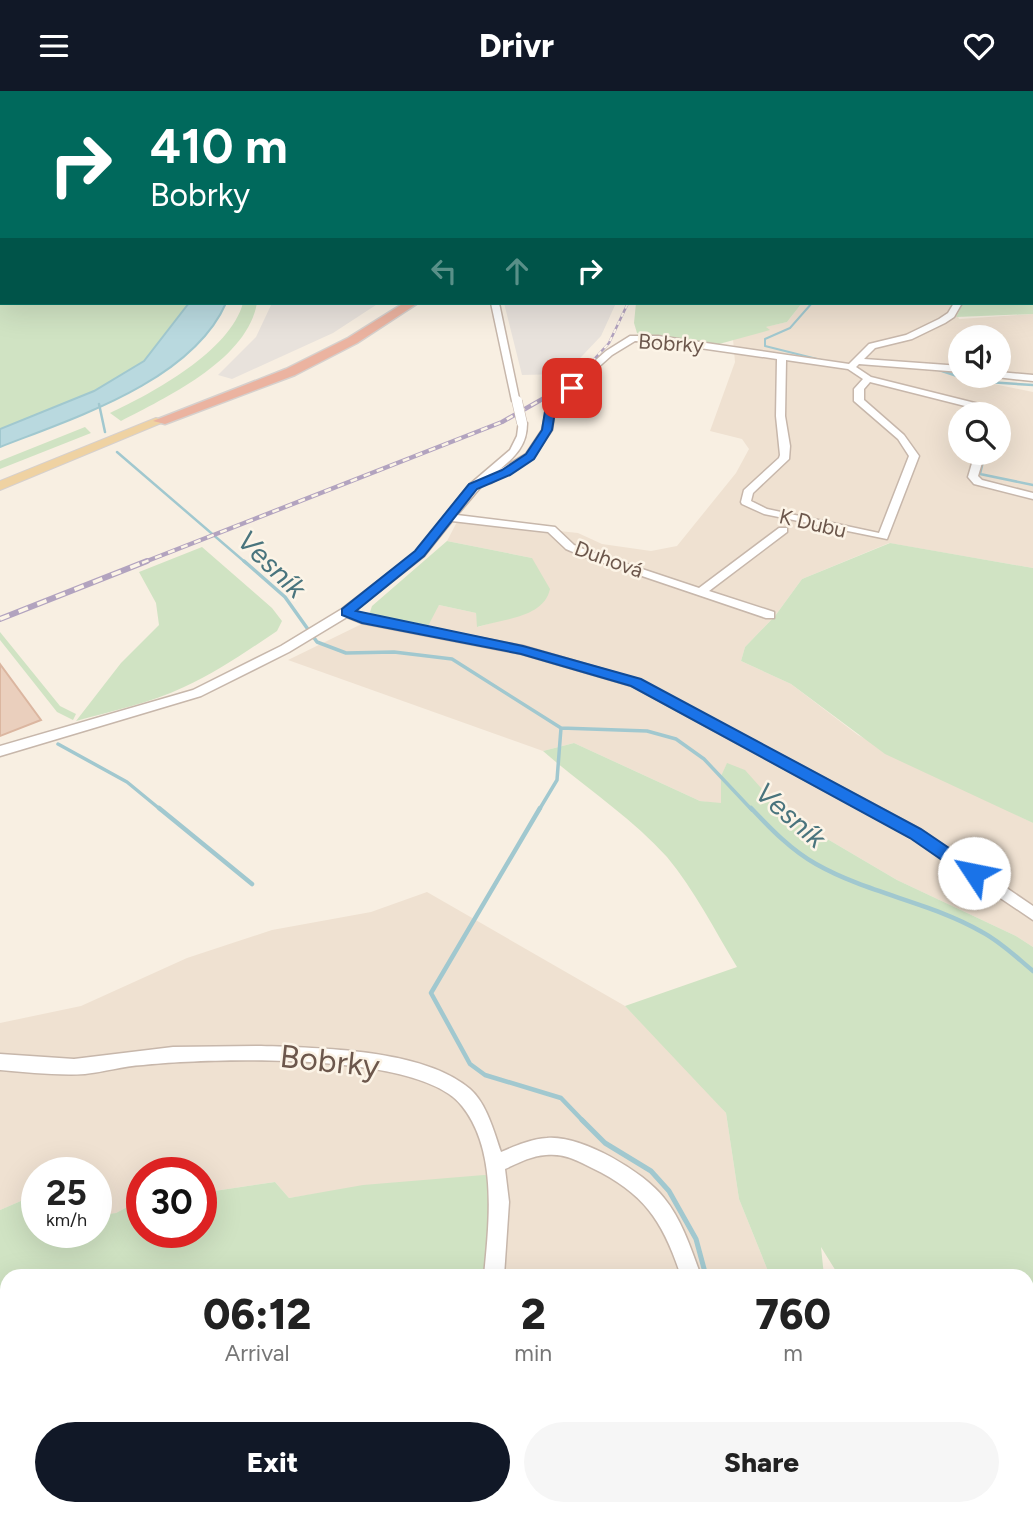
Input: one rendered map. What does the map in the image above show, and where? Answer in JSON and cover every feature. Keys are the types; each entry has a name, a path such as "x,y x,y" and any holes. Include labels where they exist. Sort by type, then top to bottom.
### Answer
{"highway":[{"path":"160,421 304,357 394,305"},
{"path":"369,332 409,305"},
{"path":"160,421 259,385 335,352 416,305"}],"main road":[{"path":"0,486 160,421"}],"street":[{"name":"Bobrky","path":"0,751 197,693 346,612 420,554 473,487 519,445 522,423 495,305"},
{"path":"854,364 872,346 909,337 951,315 957,305"},
{"name":"Bobrky","path":"473,487 506,473 530,456 547,430 551,405 610,353 633,338 854,364 948,368"},
{"name":"K Dubu","path":"781,356 784,375 781,425 787,452 784,459 748,492 746,502 764,512 883,537 914,456 901,437 859,401 859,389 868,379"},
{"name":"Bobrky","path":"854,364 868,379 960,402"},
{"path":"1011,376 1033,377"},
{"path":"976,465 973,477 978,482 1033,496"},
{"name":"Duhová","path":"449,517 551,529 570,547 584,553 770,615"},
{"path":"702,591 783,530"},
{"path":"346,612 362,618 523,650 636,683 915,833 1033,914"},
{"name":"Bobrky","path":"0,1062 82,1066 178,1054 317,1055 357,1058 430,1074 462,1092 475,1108 497,1163 500,1213 495,1269"},
{"path":"497,1163 523,1152 553,1146 570,1149 634,1179 659,1203 688,1269"}],"shaded area":[{"path":"271,305 376,305 333,333 232,379 218,375 256,337"},
{"path":"504,305 615,305 601,336 565,374 522,375"},
{"path":"800,305 962,305 957,314 959,319 1033,314 1033,382 1011,380 1011,325 948,325 948,388 1011,388 1033,392 1033,568 889,543 802,579 775,616 745,647 741,661 791,684 858,735 1033,823 1033,947 1016,936 897,880 829,840 778,807 744,770 727,764 721,776 721,804 700,801 574,743 543,751 288,660 374,618 410,625 439,605 476,613 478,627 504,619 532,558 447,541 458,520 578,533 602,544 651,551 677,546 736,473 749,449 742,439 710,431 735,362 733,339 768,330 765,327 787,322"},
{"path":"427,892 625,1006 726,1113 739,1199 767,1269 479,1269 379,1184 289,1198 275,1182 217,1191 217,1157 126,1157 126,1208 112,1214 112,1157 21,1157 21,1201 0,1210 0,1023 81,1006 187,958 272,930 371,912"}],"green space":[{"path":"0,305 187,305 145,361 94,391 0,429"},
{"path":"242,305 256,305 250,323 238,342 202,374 121,421 110,413 188,369 223,338"},
{"path":"636,305 800,305 787,322 766,327 770,330 719,344 641,335 637,333 634,323"},
{"path":"962,305 1033,305 1033,314 956,317"},
{"path":"85,427 91,433 0,469 0,461"},
{"path":"447,541 532,558 550,589 546,599 531,612 477,627 476,613 439,605 427,628 369,615 372,606"},
{"path":"890,543 1033,568 1033,823 885,754 791,684 741,661 745,647 775,616 802,579"},
{"path":"202,547 272,608 282,621 277,631 220,668 171,693 76,721 121,663 159,625 156,603 139,572"},
{"path":"0,632 60,706 76,714 73,720 57,712 0,640"},
{"path":"574,743 700,801 721,803 721,776 727,763 745,770 778,807 829,840 897,880 1016,936 1033,947 1033,1269 835,1269 821,1247 823,1269 767,1269 739,1199 726,1113 625,1006 737,967 695,896 667,857 622,815 543,751"},
{"path":"491,1176 487,1269 0,1269 0,1210 21,1201 21,1248 112,1248 112,1214 126,1208 126,1248 217,1248 217,1191 275,1182 289,1198 363,1185"}],"water":[{"path":"187,305 225,305 210,330 187,354 159,375 95,409 0,447 0,429 94,391 144,361"}],"building":[{"path":"0,664 41,720 0,736"}],"waterway":[{"path":"810,305 790,328 765,339 765,346 825,361"},
{"path":"939,370 972,381 1033,385"},
{"name":"Vesník","path":"99,404 105,432"},
{"name":"Vesník","path":"117,452 246,563"},
{"path":"982,465 980,474 1033,485"},
{"name":"Vesník","path":"244,561 285,597 317,642 346,653 394,652 452,659 561,728"},
{"path":"539,810 557,780 561,728"},
{"name":"Vesník","path":"561,728 647,731 676,739 704,759 752,810"},
{"path":"58,744 127,782 161,810"},
{"path":"159,808 252,884"},
{"path":"540,808 431,993 470,1064 485,1075 561,1098 584,1122"},
{"name":"Vesník","path":"751,808 790,846 816,864 857,883 962,922 996,940 1033,971"},
{"path":"584,1122 605,1143 651,1171 669,1191 696,1239 704,1269"}],"railway":[{"path":"587,367 609,343 627,305"},
{"path":"142,563 502,422 560,389 587,367"},
{"path":"0,619 147,561"}],"route":[{"path":"572,388 551,405 547,430 530,456 506,473 473,487 420,554 346,612 362,618 523,650 611,673 636,683 915,833 974,873"}]}
